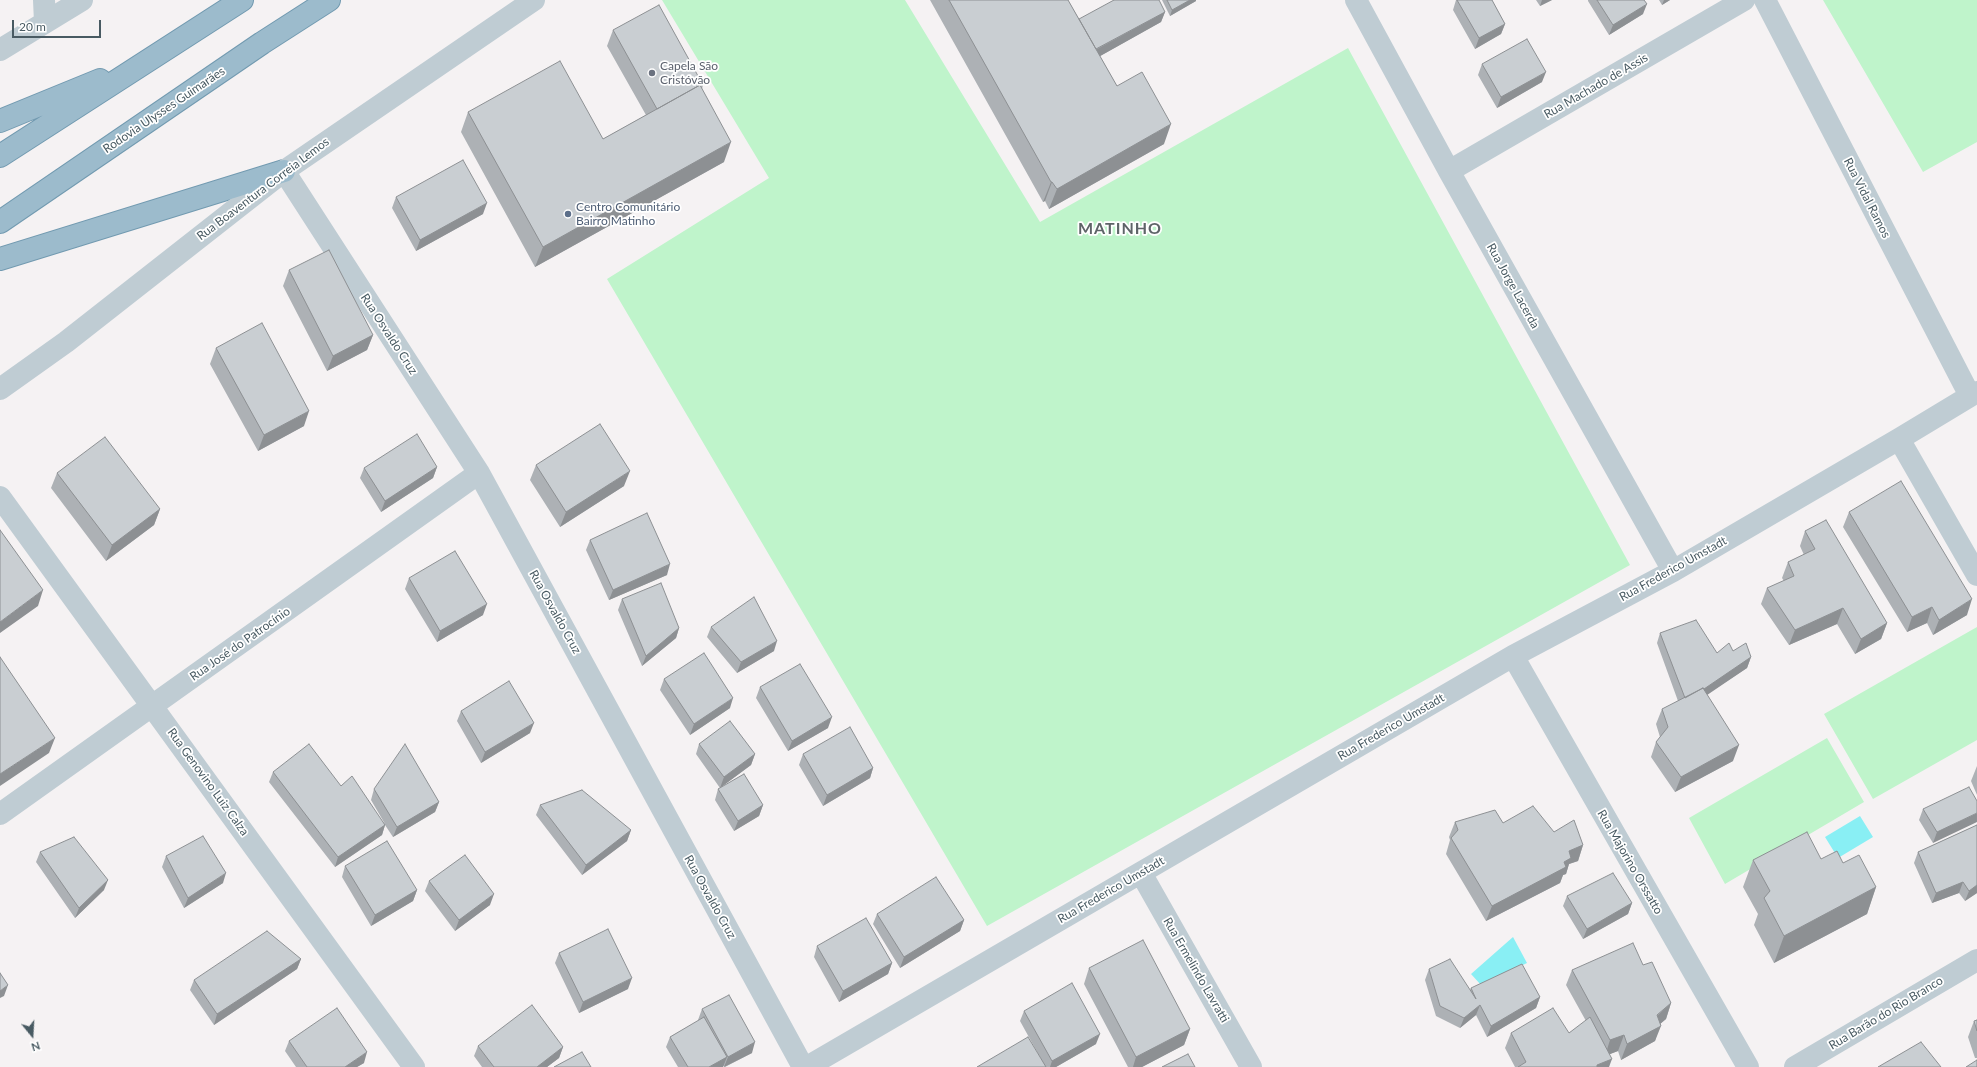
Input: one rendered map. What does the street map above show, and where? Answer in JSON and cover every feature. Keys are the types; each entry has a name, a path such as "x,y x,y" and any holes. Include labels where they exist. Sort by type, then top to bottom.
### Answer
{"highway":[{"path":"0,156 242,0"},
{"name":"Rodovia Ulysses Guimarães","path":"0,222 262,43 329,0"},
{"path":"0,121 153,58"},
{"path":"0,259 284,171"}],"street":[{"path":"44,0 46,22"},
{"path":"0,50 82,0"},
{"name":"Rua Boaventura Correia Lemos","path":"0,389 66,342 284,171 534,0"},
{"name":"Rua Jorge Lacerda","path":"1356,0 1449,171 1673,571"},
{"name":"Rua Machado de Assis","path":"1449,171 1744,0"},
{"name":"Rua Vidal Ramos","path":"1765,0 1973,394"},
{"name":"Rua Osvaldo Cruz","path":"284,171 479,474 803,1067"},
{"name":"Rua Frederico Umstadt","path":"807,1067 1513,656 1673,571 1973,394"},
{"path":"1899,439 1977,575"},
{"name":"Rua José do Patrocínio","path":"0,814 479,474"},
{"name":"Rua Genovino Luiz Calza","path":"0,497 414,1067"},
{"name":"Rua Majorino Orssatto","path":"1513,656 1748,1067"},
{"name":"Rua Ermelindo Lavratti","path":"1141,873 1251,1067"},
{"name":"Rua Barão do Rio Branco","path":"1795,1067 1977,960"}],"green space":[{"path":"662,0 905,0 1040,222 1348,48 1630,565 987,926 607,279 769,178"},
{"path":"1823,0 1977,0 1977,142 1923,172"},
{"path":"1977,627 1977,740 1873,799 1824,714"},
{"path":"1827,738 1864,802 1725,884 1689,818"}],"water":[{"path":"1860,816 1873,837 1838,858 1825,837"},
{"path":"1513,937 1527,963 1481,985 1471,974"}],"building":[{"path":"949,0 1068,0 1117,86 1142,72 1171,124 1057,189 1051,182"},
{"path":"1114,0 1159,0 1165,12 1096,49 1079,19"},
{"path":"1167,0 1190,0 1172,10"},
{"path":"1457,0 1492,0 1505,24 1479,38"},
{"path":"1597,0 1644,0 1647,4 1613,25"},
{"name":"Capela São Cristóvão","path":"659,5 703,85 700,85 657,109 613,30"},
{"path":"1527,39 1546,72 1501,97 1482,64"},
{"name":"Centro Comunitário Bairro Matinho","path":"560,61 603,139 700,85 731,142 543,247 468,112"},
{"path":"463,160 487,203 420,240 396,197"},
{"path":"329,250 373,335 333,356 289,270"},
{"path":"262,323 309,411 264,435 216,348"},
{"path":"600,424 630,471 566,512 536,465"},
{"path":"417,434 437,467 385,501 364,468"},
{"path":"105,437 160,509 112,545 57,473"},
{"path":"1901,481 1972,599 1939,620 1932,607 1912,617 1849,512"},
{"path":"647,513 670,564 613,590 590,540"},
{"path":"1826,520 1887,623 1861,639 1843,608 1795,630 1767,588 1794,576 1788,562 1815,549 1805,531"},
{"path":"0,530 43,590 0,622"},
{"path":"455,551 487,604 440,631 409,578"},
{"path":"661,583 679,628 646,656 622,599"},
{"path":"754,597 777,641 741,662 711,627"},
{"path":"1696,620 1717,653 1729,643 1733,651 1746,643 1751,657 1704,689 1703,688 1685,698 1660,633"},
{"path":"704,653 733,698 694,724 664,679"},
{"path":"0,657 55,738 0,774"},
{"path":"800,664 832,717 792,741 760,687"},
{"path":"509,681 534,723 485,752 461,711"},
{"path":"1703,688 1739,745 1681,777 1656,742 1668,727 1662,709"},
{"path":"730,721 755,754 724,777 699,744"},
{"path":"850,727 873,768 827,795 803,754"},
{"path":"309,744 341,786 352,776 385,825 338,857 273,772"},
{"path":"405,744 439,802 397,827 374,789"},
{"path":"744,774 763,805 738,821 718,789"},
{"path":"1969,787 1977,801 1977,813 1937,832 1923,809"},
{"path":"582,790 631,830 586,865 540,805"},
{"path":"1533,806 1554,832 1574,820 1583,845 1569,851 1571,858 1564,862 1566,867 1492,906 1451,838 1458,830 1455,822 1495,810 1503,823"},
{"path":"1977,825 1977,885 1969,891 1963,882 1936,893 1918,852"},
{"path":"1807,832 1821,859 1837,851 1843,863 1859,855 1876,887 1784,936 1764,898 1770,891 1753,860"},
{"path":"203,836 226,873 188,898 166,856"},
{"path":"74,837 108,880 79,908 40,852"},
{"path":"387,841 417,890 375,915 345,866"},
{"path":"465,855 494,894 459,920 429,881"},
{"path":"1613,873 1632,903 1587,929 1567,896"},
{"path":"936,877 964,920 904,957 877,914"},
{"path":"866,918 892,963 843,991 817,946"},
{"path":"608,929 632,978 583,1002 559,953"},
{"path":"267,931 301,959 217,1014 194,980"},
{"path":"1143,940 1190,1029 1136,1057 1089,968"},
{"path":"1633,943 1643,965 1652,962 1671,1003 1657,1015 1661,1026 1627,1044 1624,1035 1610,1040 1572,970"},
{"path":"1450,959 1476,999 1471,988 1522,964 1540,997 1491,1026 1480,1005 1464,1018 1440,1006 1429,969"},
{"path":"0,973 8,985 0,991"},
{"path":"1072,983 1100,1034 1052,1061 1024,1011"},
{"path":"729,995 755,1042 728,1057 702,1009"},
{"path":"532,1005 563,1047 537,1067 494,1067 478,1046"},
{"path":"337,1008 367,1052 345,1067 307,1067 289,1041"},
{"path":"1553,1008 1569,1033 1590,1017 1612,1059 1597,1065 1597,1067 1518,1067 1526,1062 1511,1033"},
{"path":"704,1017 727,1057 709,1067 688,1067 670,1037"},
{"path":"1977,1020 1977,1031 1974,1021"},
{"path":"1028,1037 1046,1067 977,1067"},
{"path":"1921,1042 1941,1067 1878,1067"},
{"path":"582,1052 591,1067 554,1067"},
{"path":"1188,1054 1195,1067 1162,1067"},
{"path":"1977,1060 1977,1067 1966,1067"}],"place":[{"name":"Capela São Cristóvão","path":"652,73"},
{"name":"Centro Comunitário Bairro Matinho","path":"568,214"}],"district":[{"name":"MATINHO","path":"1120,229"}]}
